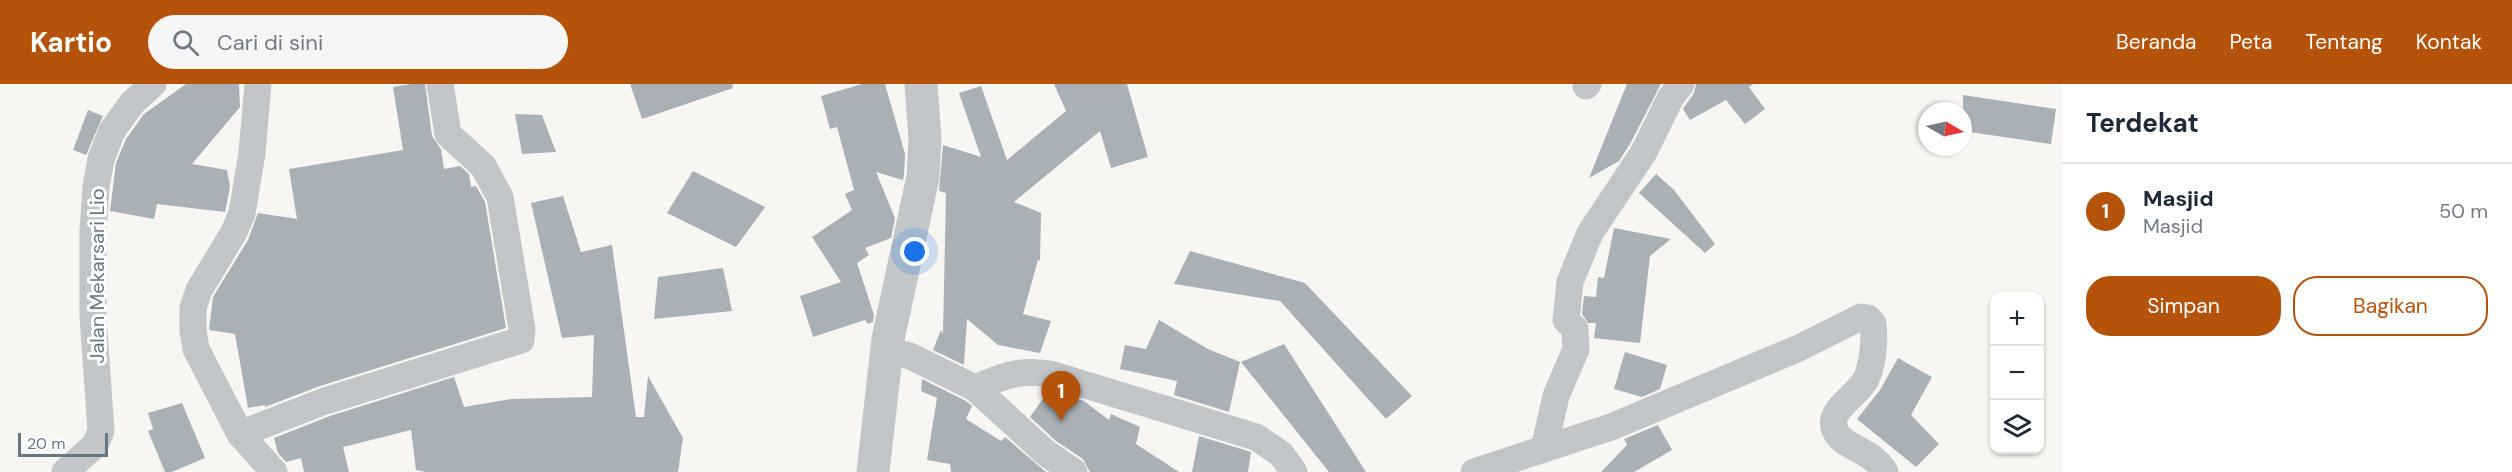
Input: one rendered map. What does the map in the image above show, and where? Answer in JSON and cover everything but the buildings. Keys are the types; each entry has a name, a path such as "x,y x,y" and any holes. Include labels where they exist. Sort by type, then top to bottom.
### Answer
{"street":[{"name":"Jalan Mekarsari Lio","path":"65,472 95,445 102,431 93,306 93,231 100,159 119,122 132,103 153,84"},
{"path":"258,84 252,153 242,213 234,232 199,290 193,308 196,349 240,434 274,472"},
{"path":"240,434 325,400 521,340 522,329 500,197 483,166 448,134 440,84"},
{"path":"873,472 887,350 922,177 925,139 921,84"},
{"path":"1544,449 1556,396 1576,349 1575,329 1566,320 1570,282 1590,233 1644,152 1671,97 1681,84"},
{"path":"1474,472 1611,427 1799,348 1858,318 1865,317 1872,322 1874,328 1869,372 1859,390 1836,412 1833,425 1837,434 1868,453 1885,472"},
{"path":"887,350 910,356 975,388 1046,453 1074,472"},
{"path":"975,388 1011,373 1033,371 1050,374 1256,437 1281,454 1294,472"}],"place":[{"name":"Masjid","path":"1061,421"}]}
